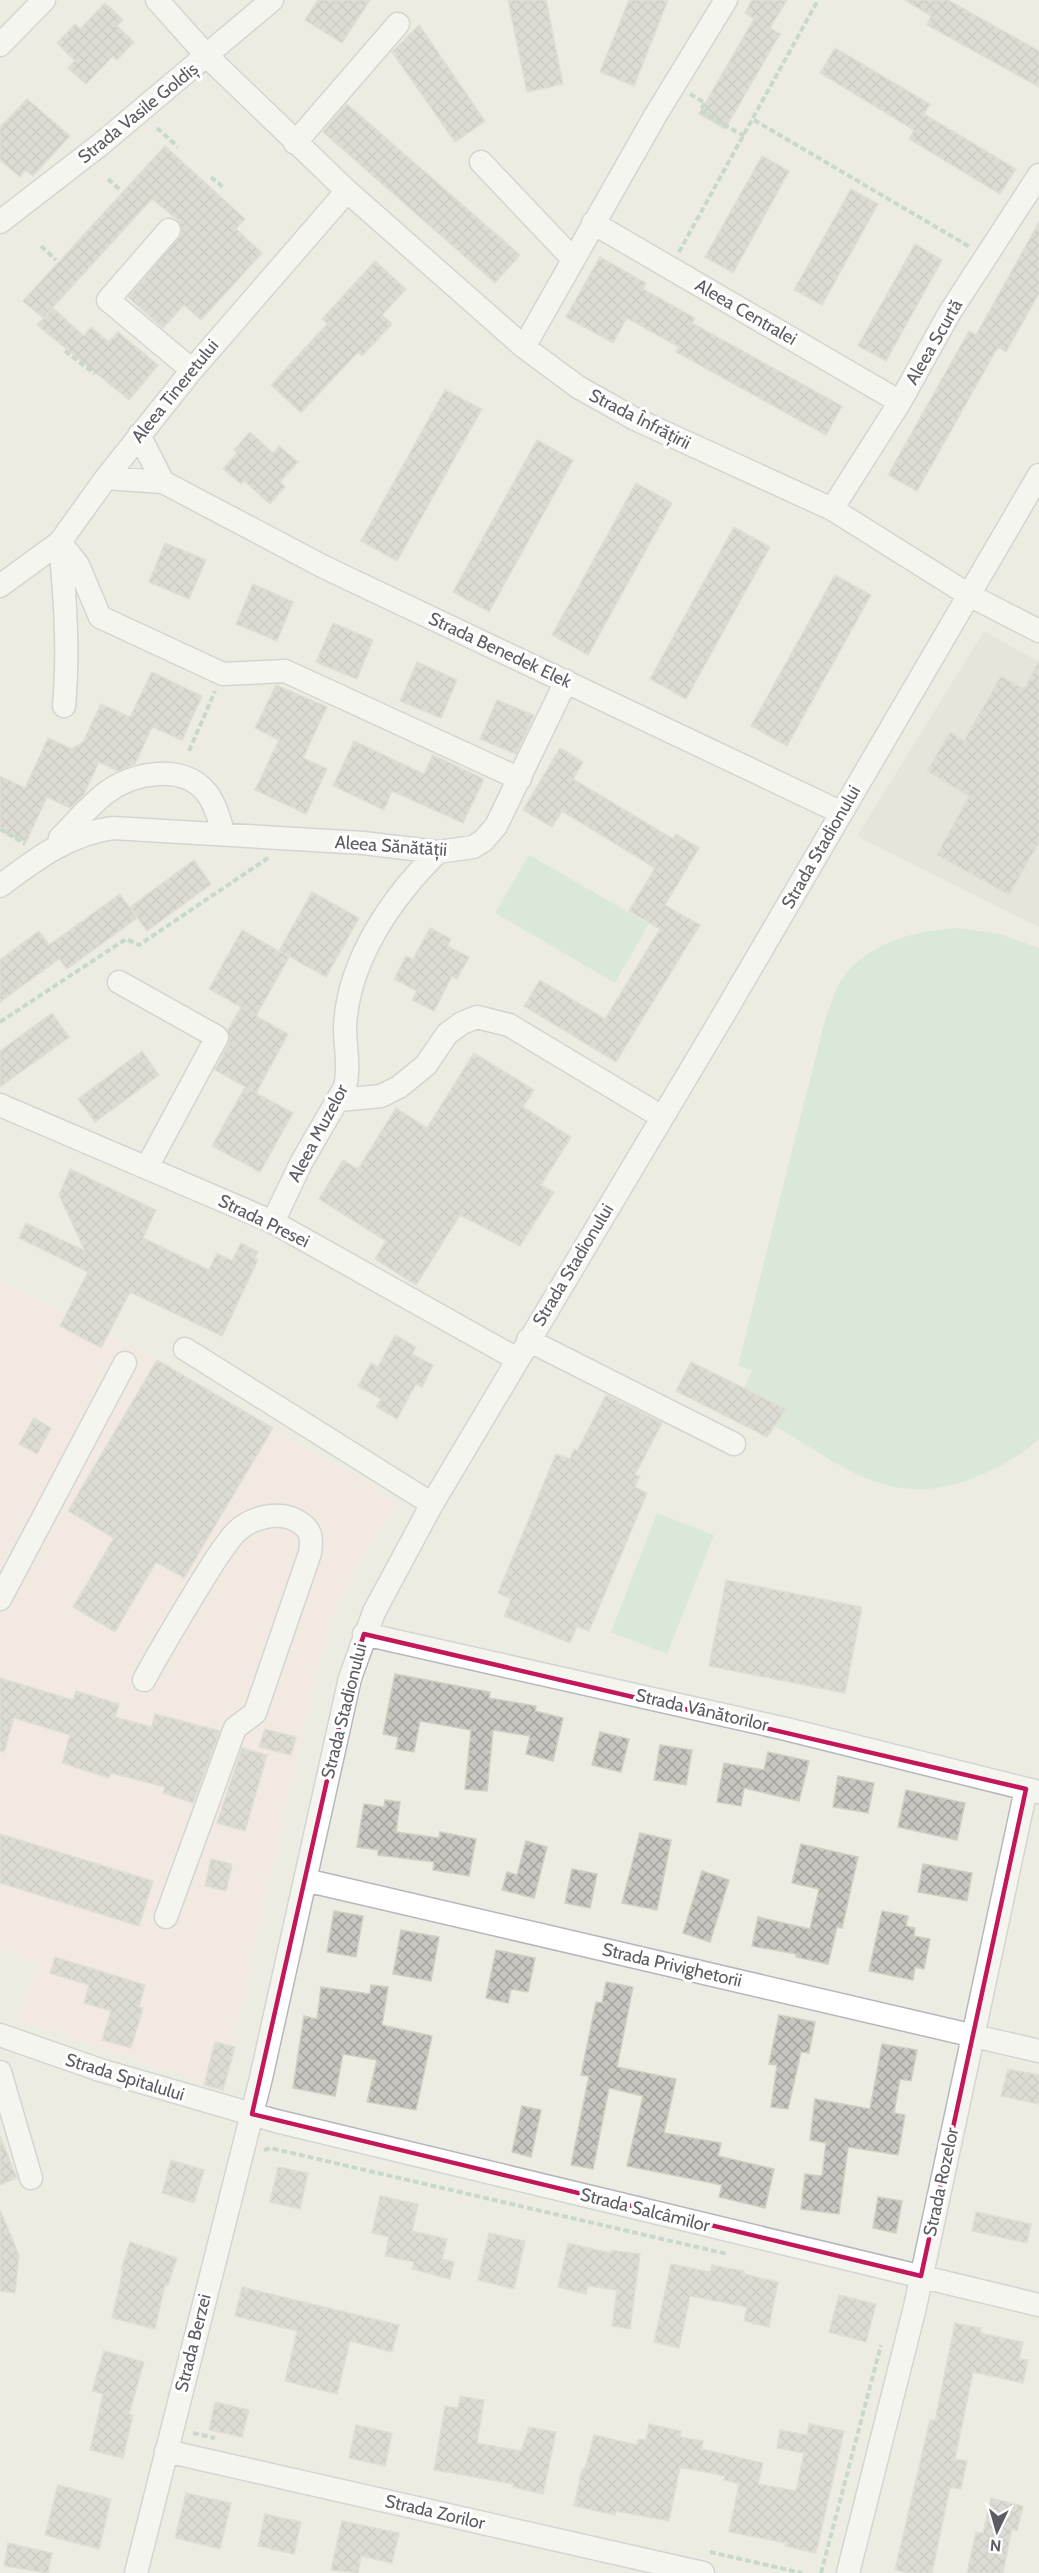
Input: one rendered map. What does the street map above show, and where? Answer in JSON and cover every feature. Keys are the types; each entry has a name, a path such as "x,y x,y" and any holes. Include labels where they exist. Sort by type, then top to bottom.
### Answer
{"street":[{"path":"0,45 44,0"},
{"name":"Strada Înfrățirii","path":"157,0 207,56 347,191 524,347 578,387 634,419 832,509 969,595 1039,631"},
{"name":"Strada Vasile Goldiș","path":"0,222 101,144 272,0"},
{"path":"524,347 593,223 726,0"},
{"path":"295,143 398,24"},
{"path":"481,162 573,259"},
{"name":"Aleea Scurtă","path":"832,509 900,402 950,312 1039,176"},
{"name":"Aleea Tineretului","path":"0,586 60,542 106,478 192,370 347,191"},
{"name":"Aleea Centralei","path":"593,223 900,402"},
{"path":"169,230 108,300 192,370"},
{"path":"140,435 163,482"},
{"name":"Strada Stadionului","path":"252,2114 350,1678 364,1634 432,1504 724,1014 1039,475"},
{"name":"Strada Benedek Elek","path":"106,478 163,482 324,567 840,812"},
{"path":"60,542 78,565 100,617 223,674 285,671 520,779"},
{"path":"60,542 67,674 64,706"},
{"name":"Aleea Sănătății","path":"46,852 81,834 113,828 296,839 438,852 461,850 483,841 496,826 566,681"},
{"name":"Aleea Sănătății","path":"0,886 46,852 107,792 135,776 156,773 184,778 205,790 214,804 224,834"},
{"name":"Aleea Muzelor","path":"273,1222 302,1163 339,1100 348,1077 345,1027 358,972 384,915 407,882 438,852"},
{"path":"119,982 217,1037 147,1167"},
{"path":"339,1100 381,1096 399,1087 426,1065 447,1034 462,1023 477,1017 509,1024 570,1064 662,1117"},
{"name":"Strada Presei","path":"0,1105 273,1222 523,1349 734,1444"},
{"path":"185,1349 432,1504"},
{"path":"0,1599 125,1363"},
{"path":"144,1680 175,1624 237,1532 258,1518 278,1516 298,1521 309,1530 312,1539 310,1553 255,1713 235,1728 166,1917"},
{"name":"Strada Vânătorilor","path":"364,1634 786,1729 1032,1790"},
{"name":"Strada Rozelor","path":"848,2573 921,2276 972,2035 1032,1790"},
{"name":"Strada Privighetorii","path":"305,1880 1039,2050"},
{"name":"Strada Spitalului","path":"0,2035 100,2070 252,2114"},
{"path":"0,2072 31,2178"},
{"name":"Strada Salcâmilor","path":"252,2114 1039,2305"},
{"name":"Strada Berzei","path":"136,2573 252,2114"},
{"name":"Strada Zorilor","path":"166,2451 703,2573"}],"path":[{"path":"670,268 754,120 818,0"},
{"path":"674,84 705,103 700,111 744,136"},
{"path":"754,120 986,256"},
{"path":"157,128 178,147"},
{"path":"211,177 224,188"},
{"path":"108,178 120,190"},
{"path":"41,246 56,260"},
{"path":"65,351 94,375"},
{"path":"189,751 223,674"},
{"path":"0,1022 126,939 139,945 296,839"},
{"path":"262,2151 270,2148 733,2255"},
{"path":"821,2573 884,2336"}],"highlighted area":[{"path":"364,1634 1026,1789 921,2276 252,2114 350,1678"}],"shaded area":[{"path":"984,631 1039,662 1039,927 857,836"},
{"path":"0,1280 157,1360 399,1502 347,1584 327,1634 304,1726 223,2090 16,2019 37,1964 0,1949"}],"green space":[{"path":"529,855 649,924 615,983 495,913"},
{"path":"958,928 1000,934 1039,948 1039,1439 1009,1461 976,1477 946,1486 919,1489 894,1487 870,1480 847,1469 775,1426 785,1409 744,1388 752,1370 738,1366 826,1016 840,982 863,957 892,941 925,932"},
{"path":"657,1513 714,1535 667,1654 611,1632"}],"building":[{"path":"318,0 370,0 342,43 305,20"},
{"path":"508,0 546,0 563,84 527,92"},
{"path":"629,0 668,0 634,86 600,72"},
{"path":"752,0 787,0 770,28 780,34 725,129 699,114 754,19 745,13"},
{"path":"905,0 948,0 1039,51 1039,87 927,25 931,16"},
{"path":"105,3 123,20 117,26 134,42 117,60 113,56 86,84 68,68 75,61 57,43 75,24 80,29"},
{"path":"419,25 485,121 455,142 392,52"},
{"path":"835,48 930,104 924,114 1016,169 1000,194 909,139 914,130 820,73"},
{"path":"27,99 70,136 33,176 25,170 20,177 0,160 0,127"},
{"path":"347,104 520,255 495,283 323,132"},
{"path":"165,146 245,219 236,229 262,253 201,320 184,305 163,328 128,297 182,233 178,220 152,199 43,318 23,301"},
{"path":"762,156 789,171 733,273 705,257"},
{"path":"851,189 878,204 822,305 794,290"},
{"path":"1039,222 1039,293 1006,352 998,347 917,491 888,475 969,331 976,335"},
{"path":"915,244 942,260 886,361 858,346"},
{"path":"600,257 646,283 643,289 695,318 692,323 842,406 826,435 676,352 679,347 627,318 613,343 566,317"},
{"path":"375,261 406,289 382,315 392,324 362,356 358,352 301,413 271,385 327,324 322,319"},
{"path":"53,308 84,336 91,327 109,342 118,332 158,365 129,400 37,325"},
{"path":"445,390 482,409 397,561 361,541"},
{"path":"250,432 273,453 279,446 298,462 280,482 285,487 270,504 244,481 241,484 223,469 237,453 234,450"},
{"path":"537,440 573,460 489,612 453,592"},
{"path":"636,483 672,503 588,655 552,635"},
{"path":"734,527 770,547 686,699 650,679"},
{"path":"165,543 206,560 189,599 149,582"},
{"path":"835,575 871,595 787,746 751,726"},
{"path":"253,584 293,602 277,641 236,624"},
{"path":"333,623 373,640 357,679 316,662"},
{"path":"1039,661 1039,842 1009,895 937,855 969,796 927,771 950,732 964,741 1001,676 1024,689"},
{"path":"417,662 457,680 441,718 400,701"},
{"path":"152,672 202,696 182,740 152,727 135,764 118,771 99,762 84,794 70,808 47,797 26,842 4,833 6,829 0,827 0,776 25,788 48,738 72,749 83,742 101,704 130,717"},
{"path":"276,685 327,707 303,758 327,769 306,814 255,790 279,740 255,728"},
{"path":"497,700 534,715 516,754 480,739"},
{"path":"354,741 424,774 433,755 484,779 463,823 392,791 384,810 333,786"},
{"path":"560,748 583,762 573,779 673,839 676,834 699,848 665,905 700,925 616,1062 524,1006 540,980 605,1019 660,929 629,911 655,868 562,811 552,827 523,810"},
{"path":"194,860 211,884 147,931 130,907"},
{"path":"312,892 359,918 326,977 279,951"},
{"path":"120,894 137,918 67,969 59,959 0,1002 0,960 39,931 49,945"},
{"path":"430,928 451,939 447,946 469,957 457,979 452,976 434,1011 412,1000 417,991 394,979 406,956 413,959"},
{"path":"242,930 289,957 256,1016 288,1034 256,1093 215,1070 229,1043 228,1030 241,1007 209,989"},
{"path":"52,1013 69,1037 0,1087 0,1051"},
{"path":"142,1051 159,1075 95,1122 78,1099"},
{"path":"474,1053 534,1090 523,1107 571,1137 541,1185 554,1192 520,1246 460,1215 416,1285 375,1259 386,1241 319,1199 343,1160 358,1169 396,1108 427,1128"},
{"path":"245,1087 293,1113 260,1172 212,1146"},
{"path":"70,1169 156,1210 143,1238 209,1270 217,1253 232,1261 241,1243 258,1252 254,1258 258,1260 222,1336 130,1292 101,1348 60,1326 88,1272 19,1238 26,1223 85,1251 59,1195"},
{"path":"395,1335 416,1347 412,1354 433,1365 422,1387 416,1384 397,1419 376,1407 381,1399 358,1386 371,1363 378,1367"},
{"path":"157,1360 273,1428 184,1578 156,1562 115,1632 73,1607 114,1538 68,1511"},
{"path":"691,1362 786,1409 767,1437 676,1391"},
{"path":"606,1395 662,1423 635,1475 640,1476 635,1487 647,1493 589,1631 577,1626 570,1643 504,1616 511,1599 498,1593 556,1454 570,1459 574,1449 577,1451"},
{"path":"34,1418 51,1428 37,1454 19,1444"},
{"path":"726,1580 862,1607 845,1693 709,1666"},
{"path":"395,1674 490,1692 489,1698 536,1706 535,1711 563,1718 553,1761 526,1754 530,1736 493,1730 487,1791 465,1789 471,1730 420,1721 414,1752 396,1749 398,1737 383,1734"},
{"path":"0,1678 73,1700 76,1691 119,1704 115,1717 152,1727 155,1714 220,1731 193,1803 163,1793 165,1787 111,1773 109,1778 62,1763 70,1735 14,1718 4,1752 0,1751"},
{"path":"265,1729 296,1737 291,1755 259,1747"},
{"path":"600,1732 629,1739 621,1772 592,1765"},
{"path":"660,1745 692,1750 686,1785 654,1780"},
{"path":"242,1748 267,1755 245,1831 217,1823"},
{"path":"768,1752 809,1761 799,1801 744,1788 741,1806 717,1802 724,1763 764,1770"},
{"path":"838,1776 874,1783 868,1813 833,1807"},
{"path":"906,1790 965,1803 957,1840 898,1827"},
{"path":"385,1800 400,1802 396,1832 439,1838 440,1832 476,1839 469,1876 433,1870 434,1862 378,1855 378,1850 357,1847 364,1804 384,1807"},
{"path":"640,1833 671,1840 657,1910 622,1903"},
{"path":"0,1834 153,1881 139,1926 0,1883"},
{"path":"526,1841 547,1847 534,1898 502,1890 507,1872 517,1875"},
{"path":"801,1844 858,1857 842,1928 837,1927 828,1964 796,1957 796,1954 752,1946 758,1917 810,1929 819,1889 792,1883"},
{"path":"211,1859 232,1864 226,1891 205,1886"},
{"path":"923,1864 972,1873 967,1901 918,1892"},
{"path":"572,1869 597,1874 590,1908 565,1903"},
{"path":"702,1871 729,1880 710,1942 683,1933"},
{"path":"334,1911 363,1916 356,1957 327,1952"},
{"path":"882,1911 908,1916 906,1926 915,1928 914,1936 930,1939 924,1969 915,1967 913,1980 869,1971"},
{"path":"401,1930 439,1937 431,1981 393,1974"},
{"path":"496,1950 535,1958 528,1992 511,1989 508,2003 486,1998"},
{"path":"55,1957 145,1985 139,2007 143,2008 131,2048 102,2040 111,2011 84,2003 89,1985 50,1973"},
{"path":"606,1982 633,1987 617,2067 676,2079 664,2133 721,2143 718,2156 774,2169 765,2208 719,2197 722,2185 627,2166 643,2096 609,2088 593,2169 571,2165 589,2076 581,2075 596,2002 602,2003"},
{"path":"371,1985 388,1987 382,2025 432,2036 416,2110 367,2102 377,2060 343,2054 335,2096 293,2088 304,2016 317,2019 321,1987 370,1994"},
{"path":"779,2015 815,2022 809,2053 801,2052 788,2109 771,2107 777,2065 769,2064"},
{"path":"215,2042 235,2047 223,2090 204,2085"},
{"path":"882,2044 917,2050 911,2081 900,2079 894,2113 905,2115 898,2155 848,2147 839,2214 801,2209 805,2174 822,2176 826,2143 810,2140 815,2099 870,2109"},
{"path":"1008,2069 1039,2075 1039,2104 1001,2096"},
{"path":"522,2106 541,2110 531,2157 512,2152"},
{"path":"0,2136 17,2178 0,2185"},
{"path":"171,2160 204,2170 194,2203 162,2193"},
{"path":"278,2167 308,2173 300,2209 270,2202"},
{"path":"380,2196 418,2204 412,2231 447,2239 442,2259 454,2262 450,2279 412,2269 414,2262 385,2256 389,2237 372,2233"},
{"path":"878,2197 902,2201 896,2233 873,2228"},
{"path":"0,2210 19,2255 15,2293 0,2291"},
{"path":"976,2212 1031,2224 1027,2243 972,2231"},
{"path":"489,2233 525,2241 514,2289 478,2280"},
{"path":"130,2242 177,2258 168,2285 165,2284 155,2329 112,2318 123,2270 121,2270"},
{"path":"568,2243 610,2253 611,2250 640,2254 630,2329 612,2326 617,2290 588,2286 586,2294 558,2287"},
{"path":"671,2264 710,2272 712,2265 744,2271 744,2274 778,2282 769,2327 744,2321 747,2307 690,2296 679,2348 654,2342"},
{"path":"242,2287 399,2325 392,2352 350,2341 337,2394 285,2381 297,2331 235,2316"},
{"path":"839,2295 876,2304 866,2342 829,2332"},
{"path":"955,2323 981,2328 980,2333 1023,2342 1019,2359 1028,2360 1023,2383 973,2372 955,2459 967,2461 961,2489 950,2487 932,2573 909,2573 895,2570 930,2420 935,2421"},
{"path":"104,2351 144,2362 129,2414 133,2415 123,2458 90,2450 103,2394 92,2391"},
{"path":"460,2396 484,2400 477,2443 521,2451 529,2427 556,2432 543,2494 513,2487 514,2484 434,2470 445,2406 458,2408"},
{"path":"215,2402 249,2410 242,2437 209,2430"},
{"path":"649,2424 681,2431 680,2437 703,2441 702,2449 763,2463 758,2484 796,2491 804,2453 777,2448 780,2430 807,2435 809,2424 844,2431 816,2553 785,2546 786,2543 729,2532 739,2484 724,2480 725,2476 680,2467 669,2521 616,2511 615,2515 574,2506 582,2469 585,2469 594,2435 637,2445 638,2439 646,2440"},
{"path":"356,2425 392,2433 385,2466 349,2458"},
{"path":"58,2485 111,2499 99,2549 45,2535"},
{"path":"186,2493 231,2503 220,2549 175,2538"},
{"path":"991,2498 1023,2506 1017,2531 1012,2529 1003,2573 967,2573 976,2532 983,2533"},
{"path":"265,2514 301,2522 294,2554 258,2546"},
{"path":"342,2521 399,2533 392,2563 361,2556 358,2573 331,2570"},
{"path":"8,2543 52,2553 48,2573 4,2566"}]}
